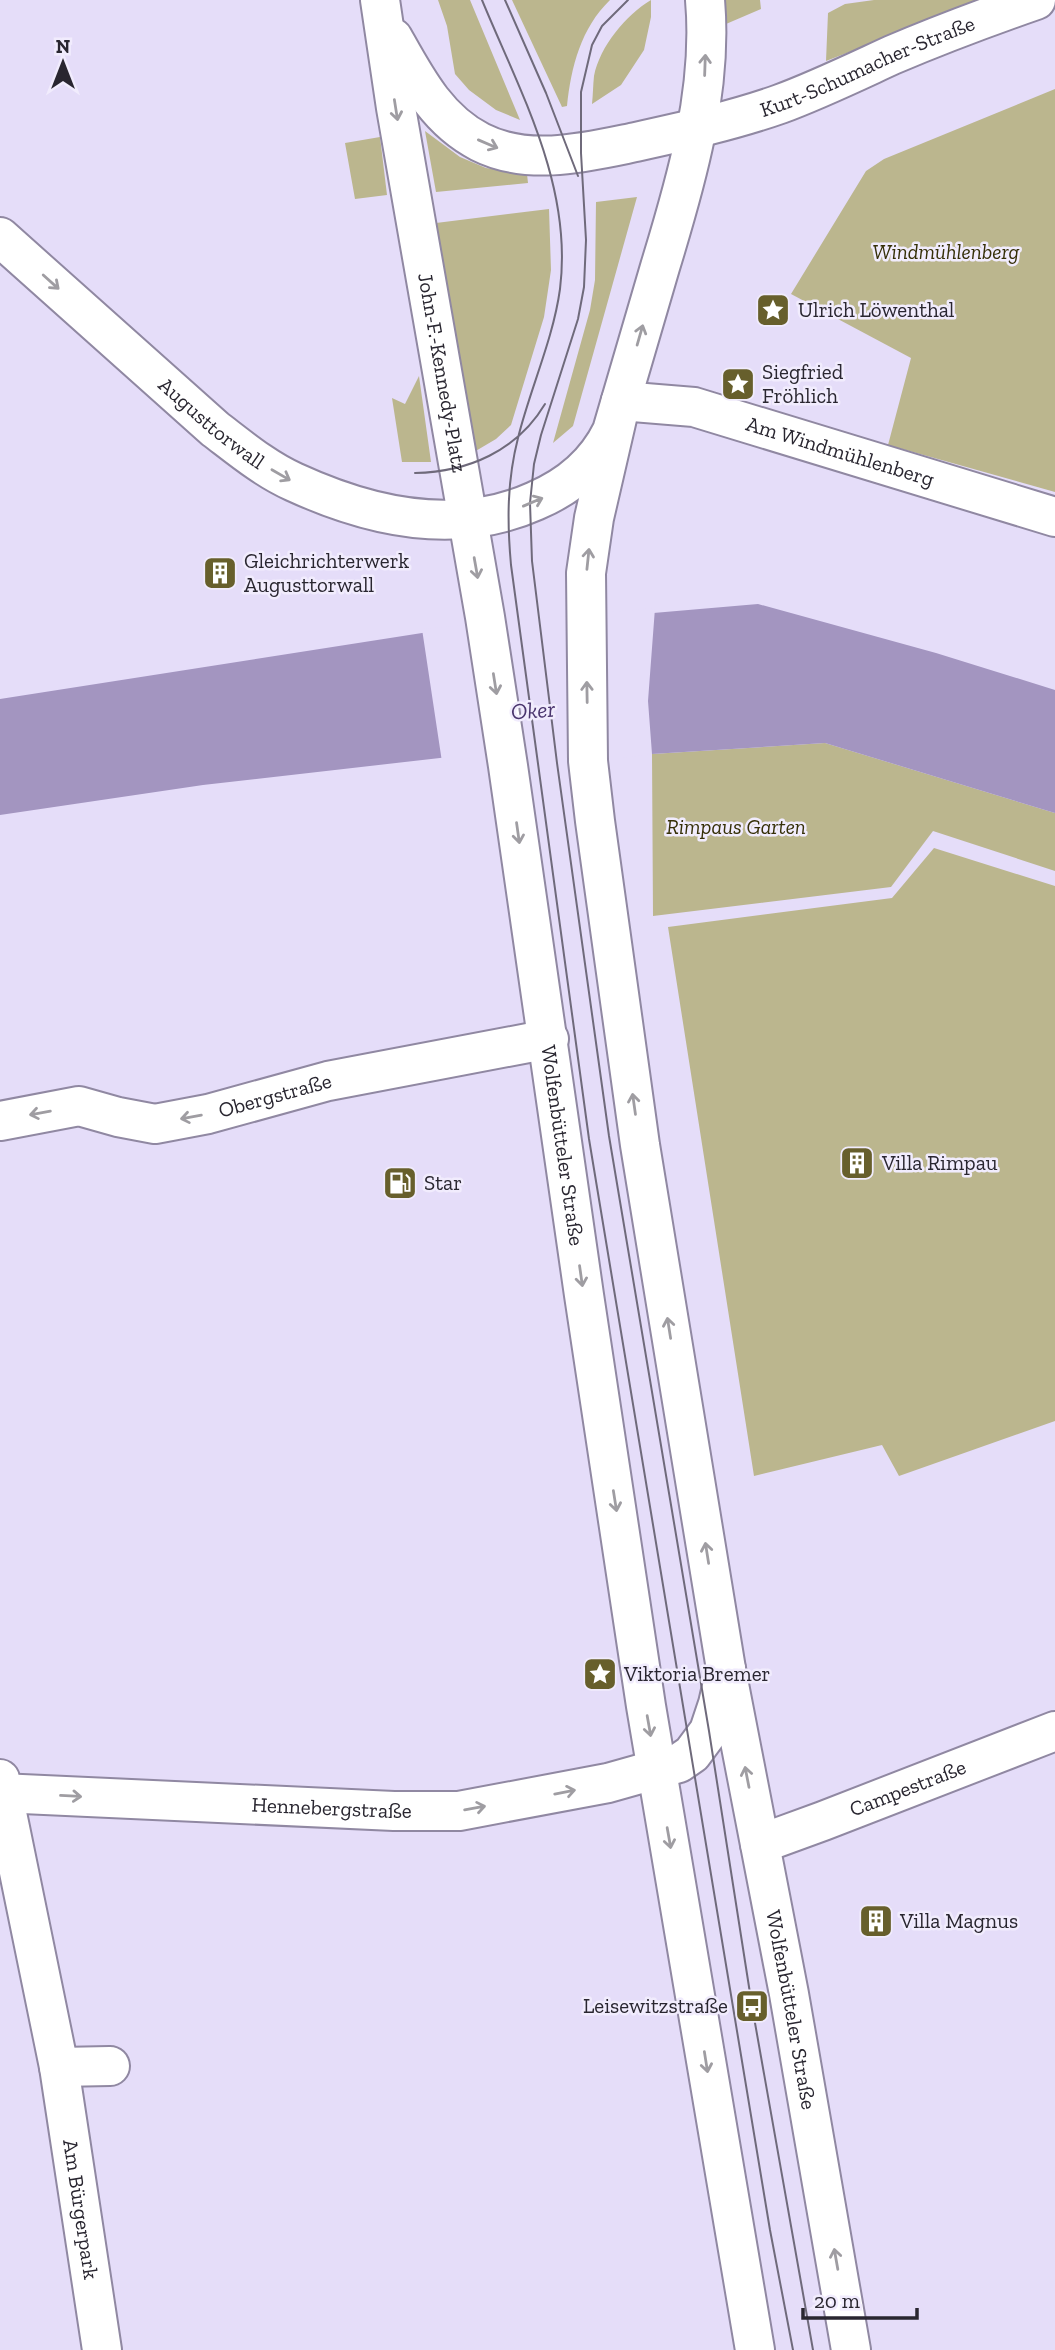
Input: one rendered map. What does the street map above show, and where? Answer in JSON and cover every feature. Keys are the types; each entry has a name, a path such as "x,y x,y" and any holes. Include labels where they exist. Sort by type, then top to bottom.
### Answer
{"main road":[{"path":"467,520 508,513 548,496 595,459 612,431 676,216 696,129 704,83 705,0"},
{"name":"Kurt-Schumacher-Straße","path":"696,129 786,101 895,54 1035,0"},
{"name":"John-F.-Kennedy-Platz","path":"381,9 416,79 438,109 455,127 482,143 505,151 545,156 581,153 696,129"},
{"name":"John-F.-Kennedy-Platz","path":"381,9 467,520"},
{"name":"Augusttorwall","path":"0,237 215,429 252,457 294,482 376,511 424,519 467,520"},
{"name":"Wolfenbütteler Straße","path":"621,401 588,552 588,761 640,1145 726,1670 789,1994 851,2350"},
{"name":"Am Windmühlenberg","path":"621,401 694,407 1055,517"},
{"name":"Wolfenbütteler Straße","path":"467,520 508,766 584,1295 657,1771 755,2350"},
{"name":"Obergstraße","path":"0,1121 79,1106 155,1124 208,1114 328,1081 549,1039"},
{"name":"Wolfenbütteler Straße","path":"657,1771 679,1763 692,1754 706,1735 718,1704 726,1670"},
{"name":"Campestraße","path":"760,1844 1055,1731"},
{"name":"Hennebergstraße","path":"1,1788 368,1810 459,1811 570,1791 657,1771"},
{"name":"Am Bürgerpark","path":"1,1788 59,2067 102,2350"},
{"path":"59,2067 110,2066"}],"green space":[{"path":"438,0 470,0 520,120 496,110 469,90 455,74 447,26"},
{"path":"512,0 610,0 592,23 579,49 567,106 562,107"},
{"path":"651,0 651,17 644,50 621,85 592,104 594,76 608,43 632,14"},
{"path":"725,0 760,0 761,9 726,24"},
{"path":"874,0 984,0 826,61 828,13 845,4"},
{"name":"Windmühlenberg","path":"1055,89 1055,492 888,445 911,358 791,294 866,171 884,159"},
{"path":"425,131 460,157 486,168 527,174 528,183 436,192"},
{"path":"380,137 387,195 355,199 345,143"},
{"path":"637,197 573,426 553,443 590,310 595,280 596,202"},
{"path":"549,209 551,270 544,317 511,425 496,439 474,452 436,223"},
{"path":"419,376 431,462 402,462 392,398 405,404"},
{"name":"Rimpaus Garten","path":"825,743 1055,813 1055,871 933,831 891,887 653,916 652,754"},
{"path":"934,848 1055,886 1055,1421 899,1476 882,1445 754,1476 668,927 892,898"}],"water":[{"name":"Oker","path":"758,604 936,653 1055,690 1055,813 825,743 652,754 475,754 203,785 0,815 0,699 422,633"}],"pier":[{"path":"655,608 648,701 652,754 622,758 475,758 442,762 422,629"}],"tram line":[{"path":"482,0 540,140 559,213 562,251 557,308 514,454 509,517 511,565 589,1139 770,2230 793,2350"},
{"path":"505,0 546,93 578,176"},
{"path":"628,0 602,26 592,45 581,92 586,240 584,287 578,319 534,464 530,503 532,561 609,1136 709,1731 752,2006 813,2350"},
{"path":"415,473 454,468 489,456 520,434 545,404"}],"place":[{"name":"Ulrich Löwenthal","path":"773,310"},
{"name":"Siegfried Fröhlich","path":"738,384"},
{"name":"Gleichrichterwerk Augusttorwall","path":"220,573"},
{"name":"Villa Rimpau","path":"857,1163"},
{"name":"Star","path":"400,1183"},
{"name":"Viktoria Bremer","path":"600,1674"},
{"name":"Villa Magnus","path":"876,1921"},
{"name":"Leisewitzstraße","path":"752,2006"}]}
